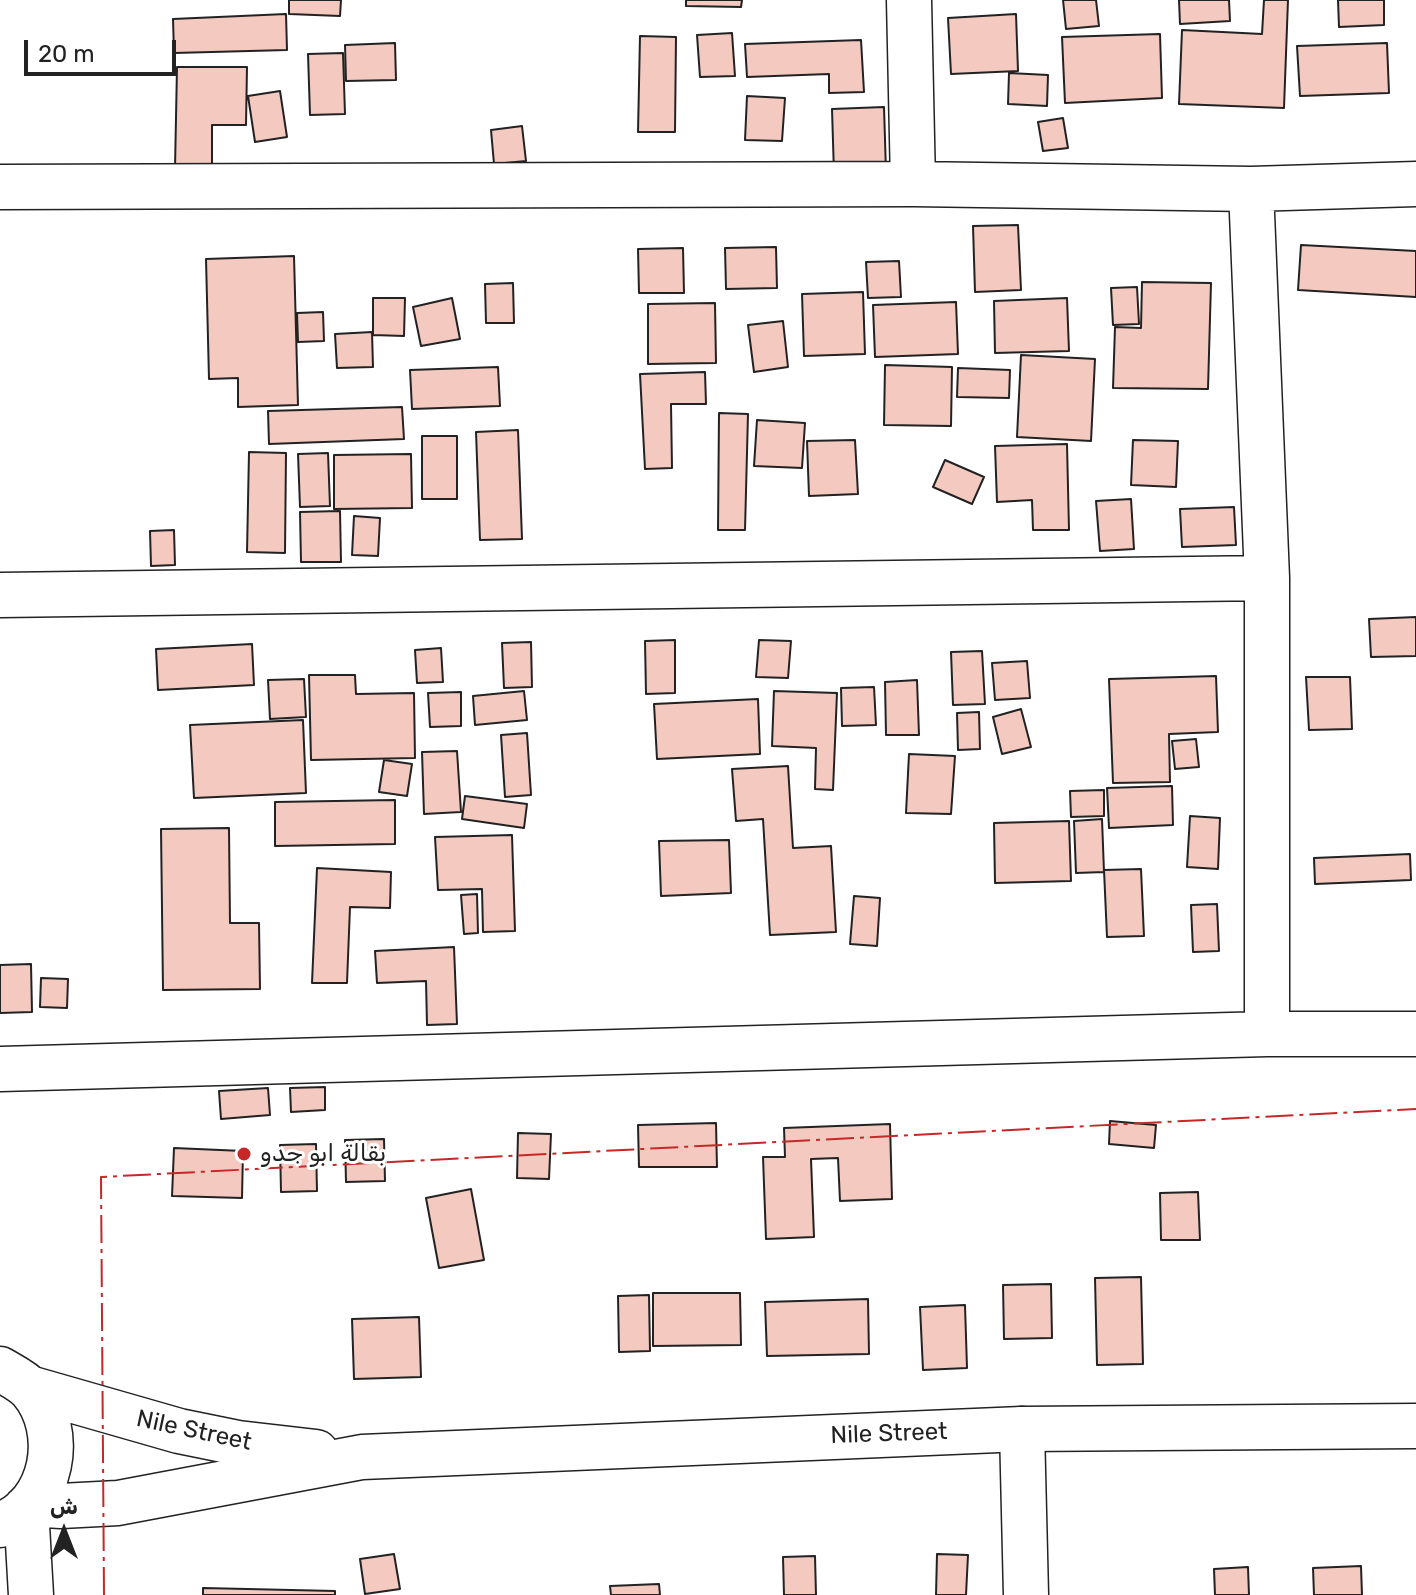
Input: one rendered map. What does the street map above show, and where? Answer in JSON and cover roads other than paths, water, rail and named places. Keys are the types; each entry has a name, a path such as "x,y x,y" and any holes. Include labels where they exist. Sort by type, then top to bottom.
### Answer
{"street":[{"path":"909,0 913,184"},
{"path":"0,187 913,184 1251,189 1416,184"},
{"path":"1251,189 1267,578 1267,1034"},
{"path":"0,595 1267,578"},
{"path":"0,1069 1267,1034 1416,1034"},
{"path":"15,1378 43,1409 50,1433 51,1458 44,1482 19,1512 31,1595"},
{"name":"Nile Street","path":"15,1378 179,1431 238,1443 362,1457"},
{"name":"Nile Street","path":"19,1512 118,1503 362,1457 1022,1429 1416,1426"},
{"path":"1022,1429 1026,1595"}],"place":[{"name":"بقالة ابو جدو","path":"244,1154"}]}
